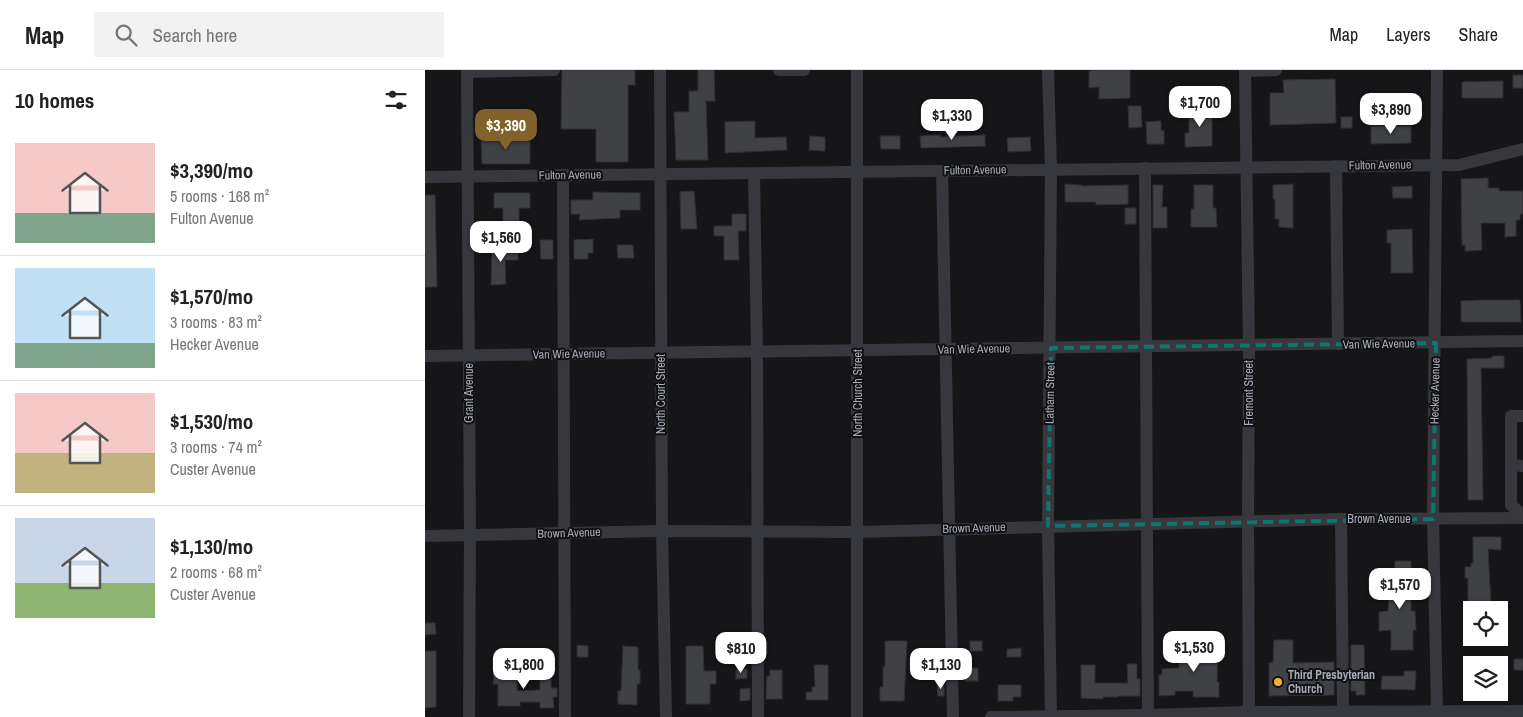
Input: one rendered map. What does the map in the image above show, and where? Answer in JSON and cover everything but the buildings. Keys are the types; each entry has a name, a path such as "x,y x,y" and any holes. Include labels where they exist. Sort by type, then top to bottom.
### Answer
{"street":[{"path":"467,71 554,70"},
{"name":"North Court Street","path":"660,70 660,353 666,717"},
{"path":"779,70 804,70"},
{"name":"North Church Street","path":"857,70 857,717"},
{"name":"Latham Street","path":"1048,70 1051,169 1051,348 1048,526 1051,717"},
{"path":"1245,71 1276,70"},
{"name":"Hecker Avenue","path":"1437,70 1433,519 1437,712"},
{"name":"Grant Avenue","path":"467,71 470,536 469,717"},
{"name":"Fremont Street","path":"1245,71 1249,346 1249,715"},
{"name":"Fulton Avenue","path":"425,177 1459,165 1523,149"},
{"path":"1336,166 1338,344"},
{"path":"1145,168 1148,716"},
{"path":"942,171 953,717"},
{"path":"754,173 757,352 758,717"},
{"path":"563,175 565,717"},
{"name":"Van Wie Avenue","path":"425,356 1523,341"},
{"path":"1521,515 1511,505 1517,466 1511,416 1523,416"},
{"name":"Brown Avenue","path":"425,536 662,531 858,532 1341,519 1433,519 1521,515"},
{"path":"1341,519 1343,712"},
{"path":"991,717 1523,711"}],"highlighted area":[{"path":"1436,343 1433,519 1048,526 1051,348"}],"place":[{"name":"Third Presbyterian Church","path":"1278,682"}]}
